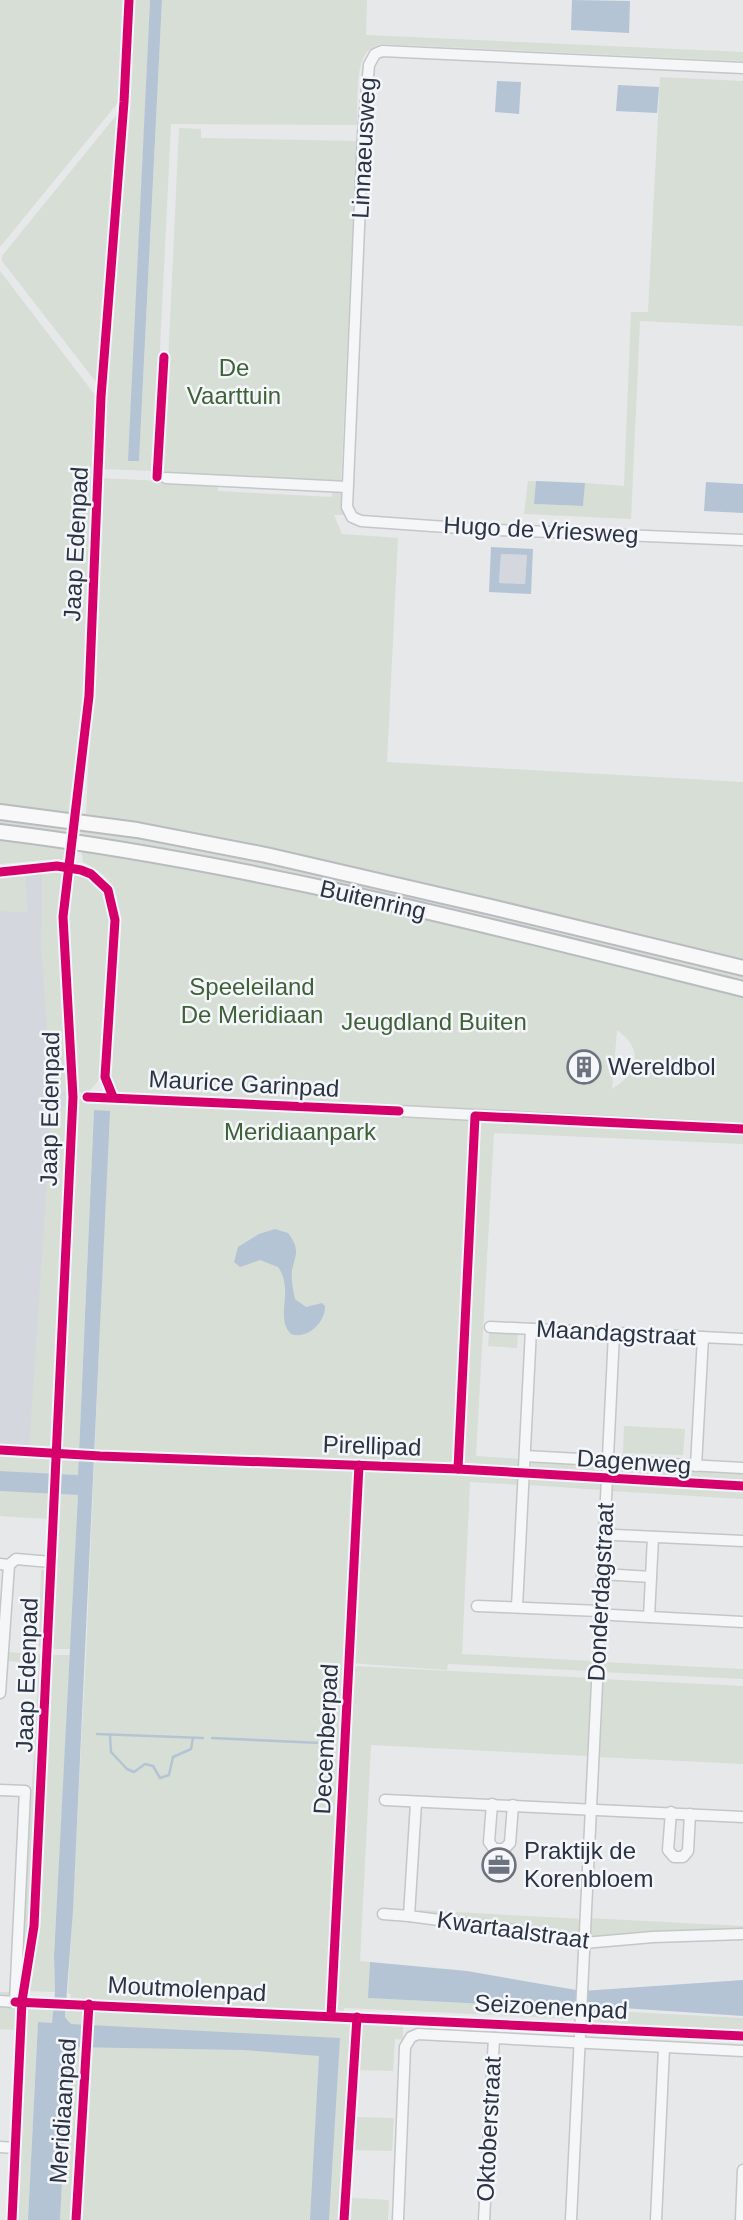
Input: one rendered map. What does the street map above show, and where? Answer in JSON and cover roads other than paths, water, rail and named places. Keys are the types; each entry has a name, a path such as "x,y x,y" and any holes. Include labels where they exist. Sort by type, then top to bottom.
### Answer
{"highway":[{"name":"Buitenring","path":"0,812 137,830 266,855 743,968"},
{"name":"Buitenring","path":"0,832 173,857 268,876 743,989"}],"street":[{"name":"Linnaeusweg","path":"347,507 363,134 369,65 375,54 382,51 743,68"},
{"path":"166,478 347,487"},
{"name":"Hugo de Vriesweg","path":"347,507 352,517 361,521 475,529 743,540"},
{"path":"399,1111 743,1129"},
{"name":"Maandagstraat","path":"490,1328 743,1339"},
{"path":"517,1608 531,1329"},
{"name":"Donderdagstraat","path":"572,2220 614,1333"},
{"path":"696,1466 703,1338"},
{"name":"Dagenweg","path":"525,1456 743,1468"},
{"path":"615,1535 743,1541"},
{"path":"649,1617 653,1536"},
{"path":"0,1693 4,1564 16,1559 51,1562"},
{"path":"602,1574 651,1577"},
{"path":"477,1606 600,1611"},
{"path":"612,1615 743,1622"},
{"path":"0,1790 26,1791 15,2002 0,2001"},
{"path":"385,1800 743,1817"},
{"name":"Kwartaalstraat","path":"409,1916 416,1803"},
{"path":"492,1804 489,1842 494,1849 504,1849 510,1843 513,1805"},
{"path":"671,1812 668,1850 674,1857 683,1857 688,1851 690,1814"},
{"name":"Kwartaalstraat","path":"383,1914 522,1931 584,1943 743,1934"},
{"path":"398,2220 405,2047 411,2037 418,2034 743,2051"},
{"name":"Oktoberstraat","path":"484,2220 494,2038"},
{"path":"656,2220 664,2048"},
{"path":"0,2147 15,2148"},
{"path":"741,2220 743,2170"}],"water":[{"path":"150,0 162,0 139,461 128,461"},
{"path":"572,0 630,1 629,33 571,30"},
{"path":"497,81 521,82 519,114 495,112"},
{"path":"618,85 659,87 657,113 616,111"},
{"path":"536,481 585,483 583,506 534,504"},
{"path":"706,482 743,484 743,513 704,511"},
{"path":"491,547 533,549 531,594 489,592","holes":["501,554 527,555 525,584 499,583"]},
{"path":"94,1110 110,1111 73,1910 65,2017 71,2024 340,2038 329,2220 310,2220 319,2056 244,2050 69,2047 60,2220 28,2220 38,2022 52,2023 55,1992 54,1956 78,1495 0,1491 0,1471 78,1475"},
{"path":"275,1229 288,1233 296,1247 292,1273 295,1299 306,1307 322,1303 325,1306 319,1323 303,1334 291,1334 286,1327 285,1285 278,1267 260,1260 240,1267 234,1262 238,1247 259,1234"},
{"path":"370,1962 467,1971 582,1991 743,1980 743,2016 592,2006 547,2007 368,1998"}],"waterway":[{"path":"97,1734 203,1738"},
{"path":"110,1735 111,1752 127,1769 134,1772 145,1764 153,1766 160,1778 169,1775 173,1757 191,1749 193,1738"},
{"path":"212,1738 321,1743"}],"place":[{"name":"Wereldbol","path":"584,1067"},
{"name":"Praktijk de Korenbloem","path":"499,1865"}],"park label":[{"name":"De Vaarttuin","path":"234,382"},
{"name":"Speeleiland De Meridiaan","path":"252,1001"},
{"name":"Jeugdland Buiten","path":"434,1022"},
{"name":"Meridiaanpark","path":"300,1132"}]}
